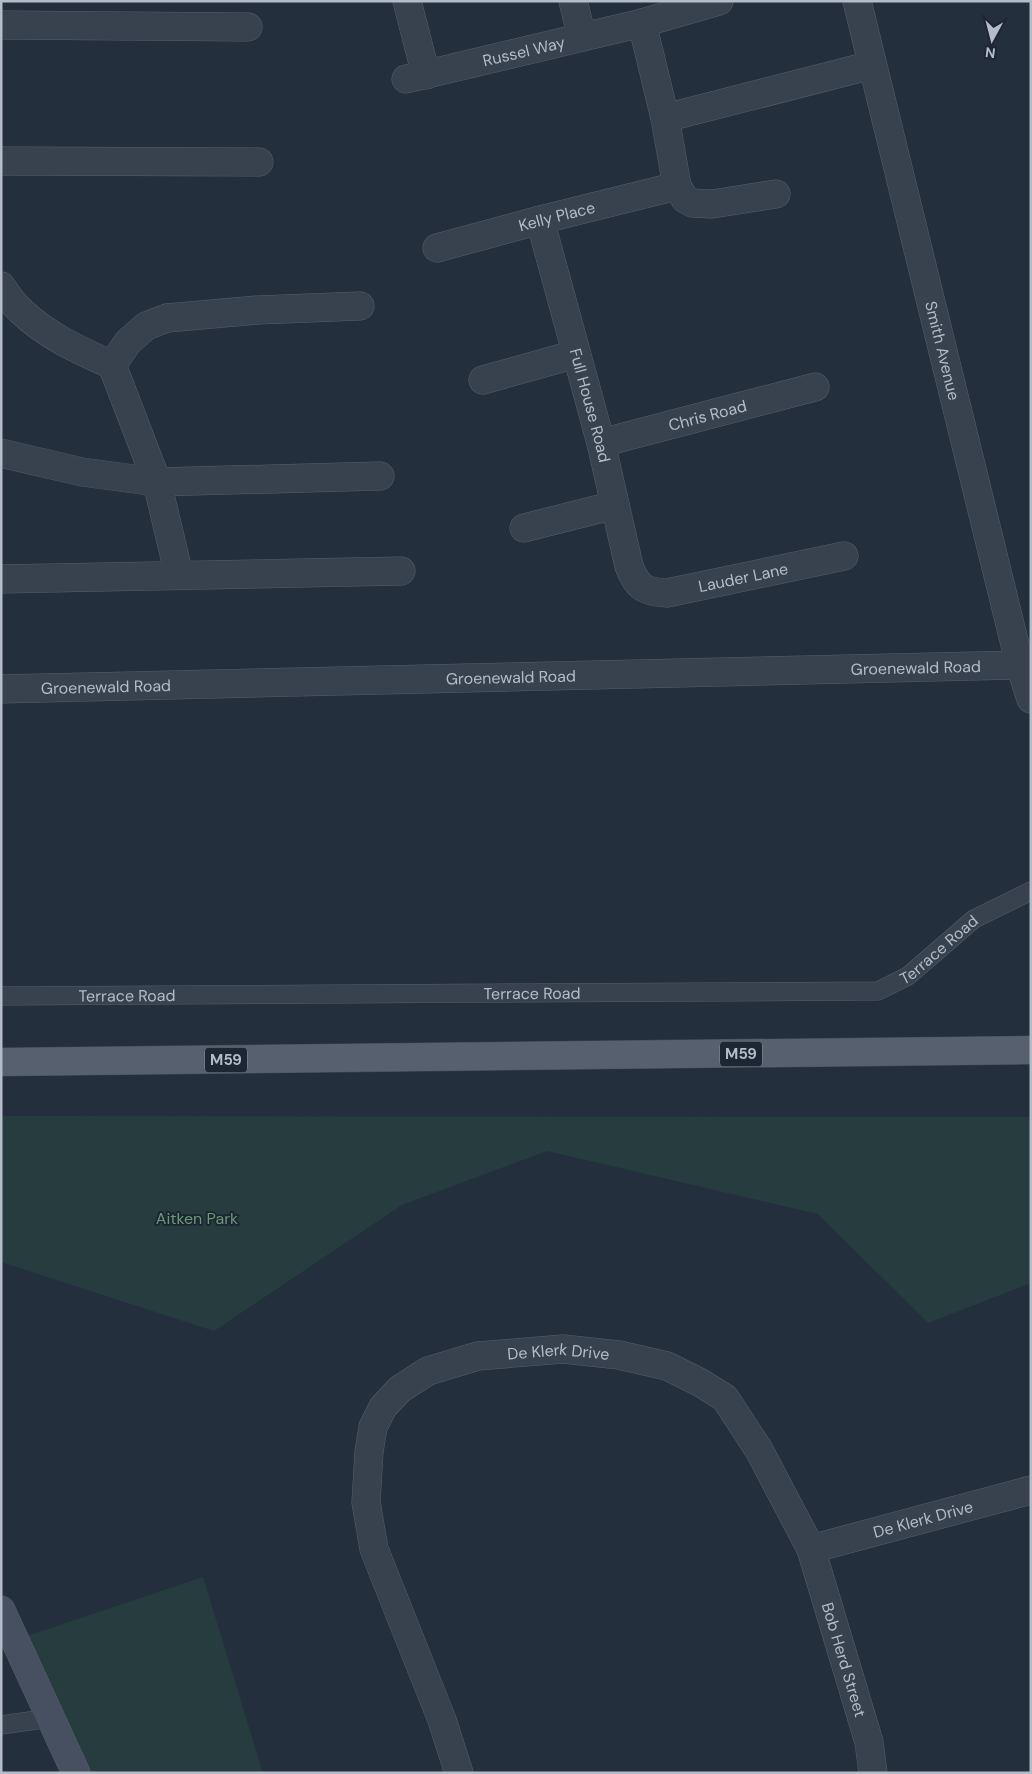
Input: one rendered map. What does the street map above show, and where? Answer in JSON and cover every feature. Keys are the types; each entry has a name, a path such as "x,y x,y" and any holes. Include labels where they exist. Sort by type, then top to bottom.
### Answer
{"main road":[{"name":"M59","path":"1,1062 1031,1050"},
{"path":"1,1610 76,1773"}],"street":[{"name":"Russel Way","path":"408,1 416,77 642,23 719,1"},
{"path":"574,1 582,37"},
{"name":"Smith Avenue","path":"857,1 1020,665 1031,699"},
{"path":"642,23 664,118 677,186 685,199 700,204 712,204 776,194"},
{"path":"1,26 248,27"},
{"path":"664,118 872,65"},
{"path":"1,161 258,162"},
{"name":"Kelly Place","path":"437,248 677,186"},
{"name":"Full House Road","path":"540,220 601,443 629,566 635,581 644,588"},
{"path":"1,286 19,310 38,326 65,343 112,365 157,482 180,575"},
{"path":"112,365 128,342 146,326 167,318 258,310 360,306"},
{"path":"483,380 576,354"},
{"name":"Chris Road","path":"601,443 815,387"},
{"path":"1,453 82,472 157,482 380,476"},
{"path":"524,528 615,505"},
{"name":"Lauder Lane","path":"644,588 654,592 667,593 844,556"},
{"path":"1,579 401,571"},
{"name":"Groenewald Road","path":"1,689 1020,665"},
{"name":"De Klerk Drive","path":"459,1773 442,1720 374,1549 366,1502 369,1452 373,1427 382,1407 400,1390 428,1370 478,1356 563,1349 619,1355 667,1366 701,1382 725,1398 759,1450 811,1549 1031,1490"},
{"name":"Bob Herd Street","path":"811,1549 869,1742 873,1773"}],"lane":[{"name":"Terrace Road","path":"1,996 878,991 908,976 974,919 1018,895 1031,891"},
{"path":"1,1725 51,1718"}],"green space":[{"name":"Aitken Park","path":"1,1116 1030,1117 1031,1283 928,1323 818,1214 547,1151 402,1205 214,1331 1,1262"},
{"path":"203,1577 263,1773 75,1773 15,1640"}]}
